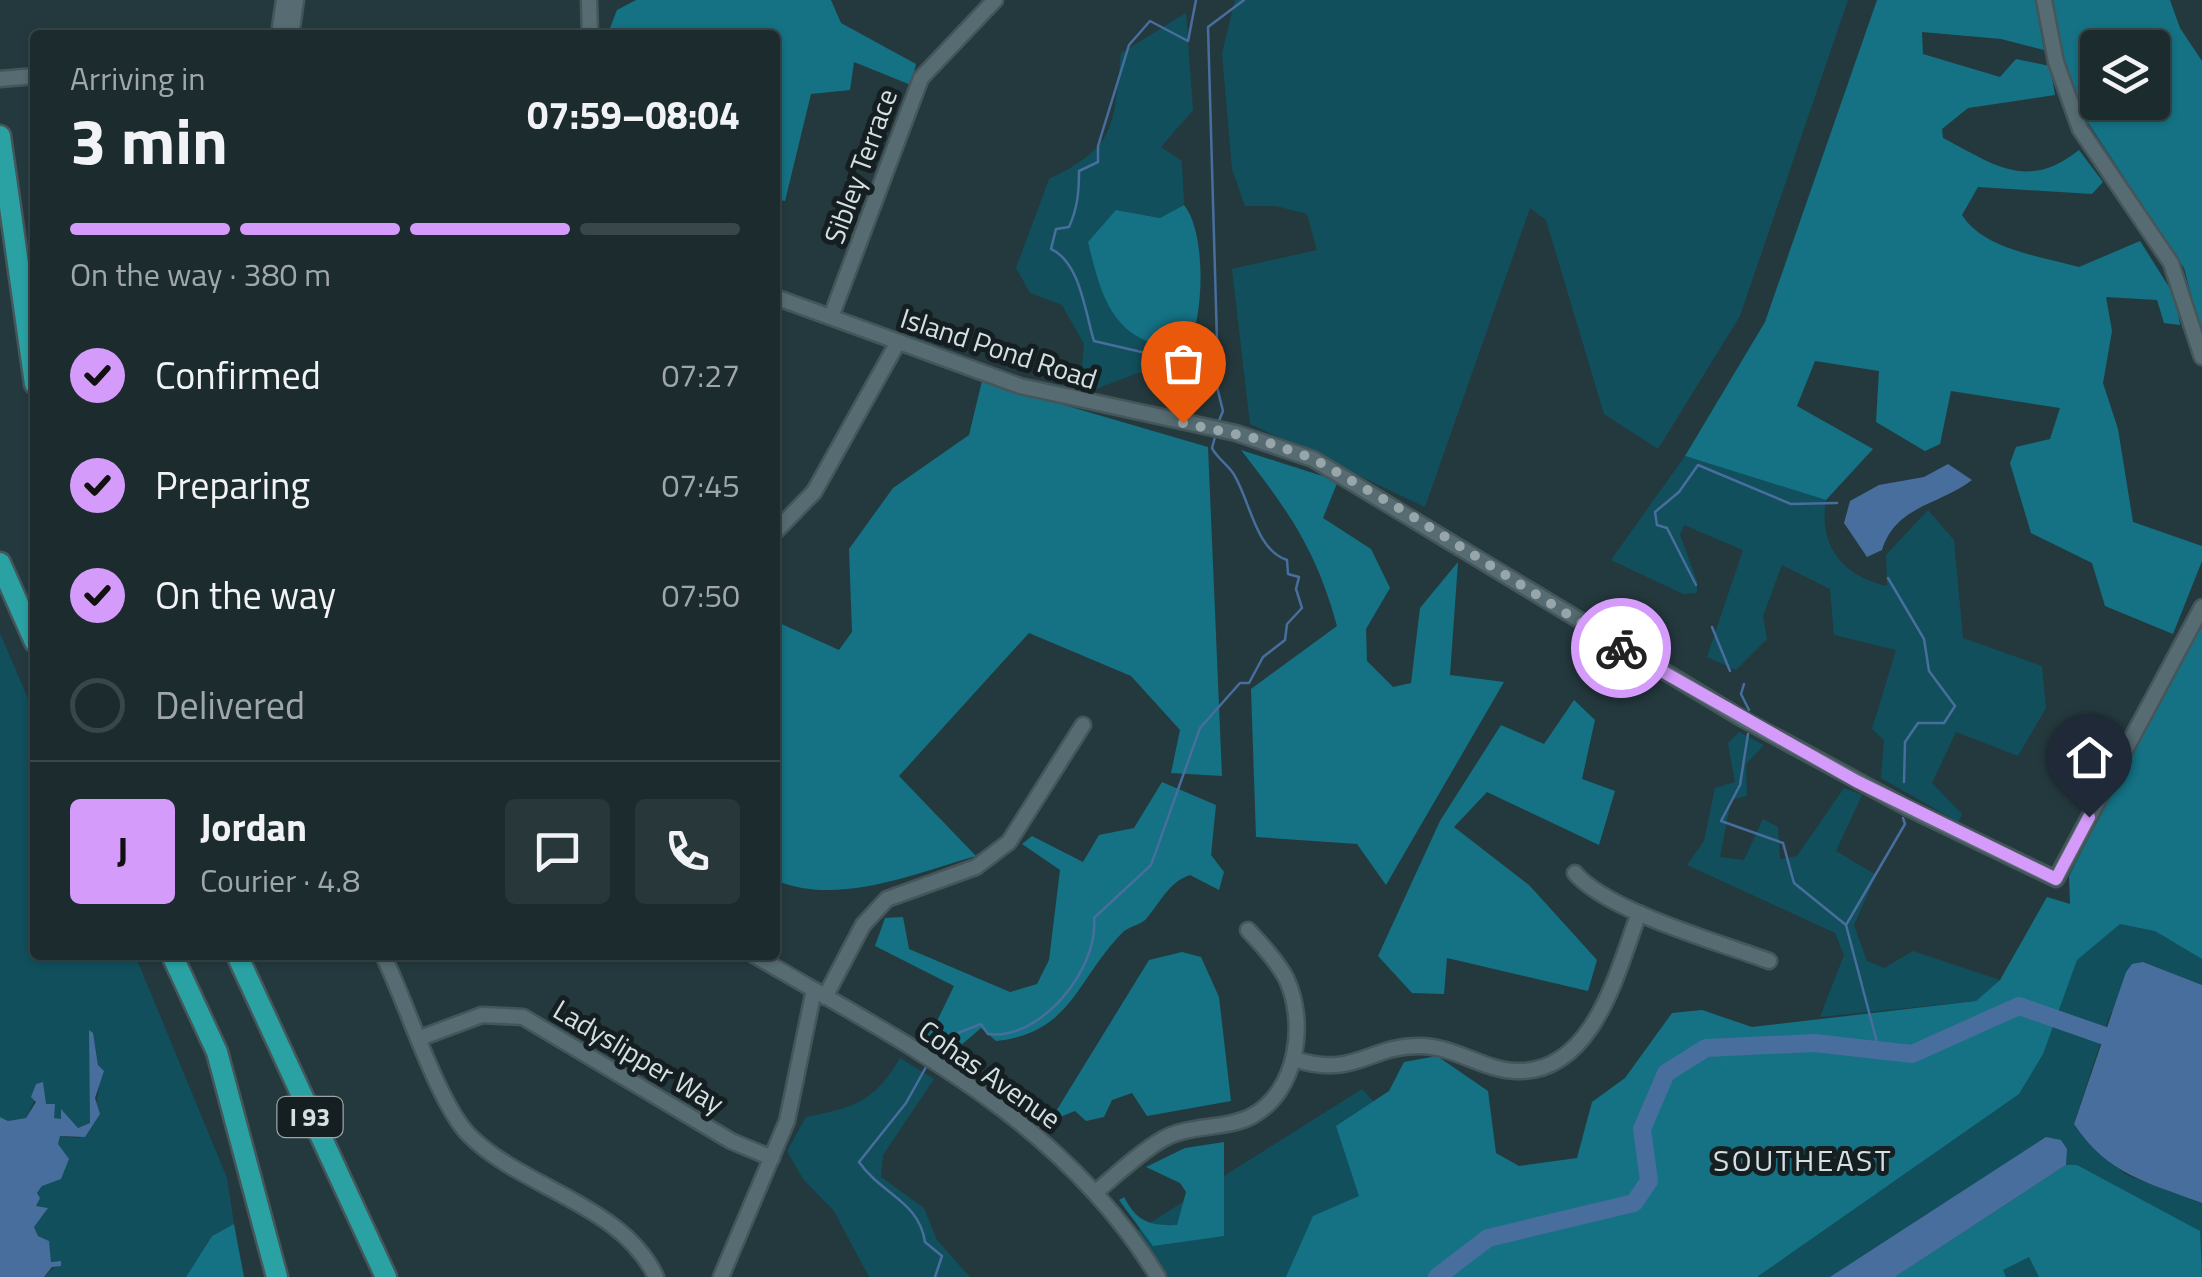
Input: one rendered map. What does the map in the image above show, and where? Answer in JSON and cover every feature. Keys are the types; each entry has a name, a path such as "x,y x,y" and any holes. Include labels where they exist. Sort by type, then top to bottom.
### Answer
{"highway":[{"path":"0,136 30,349"},
{"path":"0,563 30,631"},
{"name":"I 93","path":"174,960 217,1052 277,1277"},
{"name":"I 93","path":"239,960 386,1277"}],"street":[{"path":"281,30 284,0"},
{"path":"292,30 296,0"},
{"path":"590,0 590,30"},
{"name":"Sibley Terrace","path":"831,317 920,78 995,0"},
{"path":"2044,0 2056,62 2080,128 2171,263 2202,357"},
{"name":"Island Pond Road","path":"780,299 1020,386 1105,408 1236,433 1314,459 1744,719 1908,808 2056,879 2202,606"},
{"path":"780,527 814,492 898,342"},
{"path":"721,1277 790,1108 820,994 863,926 888,899 976,867 1009,842 1084,725"},
{"path":"1574,873 1587,888 1639,912 1768,962"},
{"path":"1294,1059 1318,1067 1353,1066 1405,1046 1421,1046 1518,1072 1556,1062 1576,1045 1598,1014 1639,912"},
{"path":"1096,1192 1165,1138 1252,1116 1268,1102 1294,1059 1298,1033 1287,981 1248,930"},
{"path":"385,960 454,1114 474,1140 631,1240 656,1277"},
{"name":"Cohas Avenue","path":"762,960 1009,1112 1064,1157 1096,1192 1158,1277"},
{"name":"Ladyslipper Way","path":"420,1038 482,1015 523,1016 731,1141 772,1158"}],"shaded area":[{"path":"636,0 831,0 841,23 916,64 911,85 854,62 850,90 811,94 785,201 780,200 780,30 612,30 617,10"},
{"path":"1235,0 1848,0 1740,316 1658,449 1604,414 1546,220 1530,208 1425,507 1250,424 1232,269 1317,250 1307,214 1276,206 1245,206 1232,169 1222,53"},
{"path":"1877,0 2035,0 2044,50 2001,39 1922,32 1923,54 2000,77 2016,59 2050,66 2055,95 1968,108 1942,129 1943,138 1994,164 2026,172 2060,163 2079,150 2103,182 2092,194 1978,187 1962,215 1972,227 1999,244 2079,267 2140,241 2176,298 2180,325 2164,323 2157,300 2106,297 2112,331 2103,383 2118,429 2133,522 2202,546 2202,561 2173,634 2105,606 2092,563 2031,533 2010,463 2016,447 2050,439 2060,408 1951,391 1940,444 1925,451 1876,422 1879,371 1815,361 1797,406 1873,449 1826,500 1685,456 1765,322"},
{"path":"2050,0 2170,0 2180,28 2202,61 2202,335 2184,268 2086,120 2170,120 2170,30 2080,30 2080,106 2058,43"},
{"path":"1186,13 1193,110 1161,147 1182,161 1184,205 1160,218 1116,210 1143,340 1190,343 1189,373 1138,373 1096,389 1082,367 1084,344 1062,305 1030,293 1016,268 1049,179 1089,155 1108,130 1121,53"},
{"path":"1184,205 1191,217 1199,252 1200,292 1195,329 1190,343 1147,341 1129,331 1111,310 1088,242 1116,210 1160,218"},
{"path":"982,381 1208,447 1222,776 1171,773 1180,730 1131,676 1029,633 899,776 976,856 850,889 824,890 780,881 780,623 839,650 852,632 849,549 893,488 969,435"},
{"path":"1241,450 1338,481 1323,518 1371,549 1390,588 1366,629 1367,661 1393,687 1411,683 1420,608 1458,562 1450,675 1504,682 1386,885 1357,844 1256,837 1251,689 1337,626 1320,575 1299,532"},
{"path":"1685,456 1826,500 1826,531 1837,556 1858,575 1887,586 1886,555 1928,510 1954,540 1963,638 2042,666 2046,708 2018,756 1956,732 1932,783 1962,814 1958,822 1881,778 1884,740 1872,729 1896,650 1834,635 1830,589 1782,565 1763,616 1767,639 1736,670 1707,657 1743,550 1684,525 1680,535 1697,581 1697,593 1683,594 1611,560"},
{"path":"1948,464 1972,480 1908,515 1897,524 1882,550 1867,557 1844,523 1850,501 1879,485 1924,477"},
{"path":"2202,615 2202,985 2143,962 2109,1017 2074,1123 2124,1174 2202,1203 2202,1277 1161,1277 1134,1233 1362,1089 1507,1245 2014,1029 2083,885 2073,866"},
{"path":"2202,620 2202,959 2155,931 2120,924 2077,960 2043,1054 2019,1094 1757,1277 1286,1277 1313,1216 1359,1196 1336,1126 1389,1091 1404,1062 1437,1056 1488,1091 1496,1153 1519,1166 1577,1158 1592,1102 1625,1078 1672,1013 1702,1010 1752,1027 1976,1001 2000,980 2047,897 2070,904 2069,876"},
{"path":"0,633 30,703 30,960 137,960 227,1178 234,1224 212,1236 186,1277 44,1277 61,1261 51,1262 48,1241 38,1236 34,1226 47,1208 36,1206 37,1194 63,1152 58,1144 60,1136 79,1138 88,1124 78,1128 61,1110 61,1120 54,1118 45,1104 43,1083 26,1118 8,1121 0,1117","holes":["89,1031 99,1072 91,1119"]},
{"path":"1574,700 1595,720 1582,779 1615,791 1599,845 1487,792 1454,827 1529,885 1597,960 1588,991 1447,958 1444,994 1412,993 1378,956 1440,821 1501,725 1544,744"},
{"path":"1739,732 1764,745 1746,764 1747,796 1731,800 1720,857 1744,860 1763,819 1778,827 1780,859 1797,856 1844,788 1862,795 1836,851 1876,875 1854,925 1867,961 1884,968 1913,951 2000,980 1976,1001 1820,1017 1844,955 1835,933 1687,865 1704,841 1715,788 1735,782 1728,743"},
{"path":"1162,782 1216,805 1211,855 1224,872 1219,890 1190,875 1176,882 1144,921 1121,934 1070,1002 1041,1028 996,1041 981,1028 946,1058 920,1040 938,1019 954,986 875,946 885,918 903,917 909,949 1010,992 1037,984 1049,960 1060,870 1022,844 1032,836 1083,862 1099,835 1134,828"},
{"path":"1182,952 1201,957 1219,997 1231,1101 1147,1116 1132,1093 1112,1100 1104,1117 1086,1121 1075,1111 1050,1121 1149,960"},
{"path":"2143,962 2202,985 2202,1203 2115,1166 2074,1124 2126,972 2132,964"},
{"path":"89,1030 93,1033 98,1065 104,1071 95,1098 100,1114 85,1137 60,1136 58,1144 69,1159 61,1179 42,1186 37,1193 40,1198 36,1206 48,1208 34,1227 38,1236 49,1241 51,1262 61,1261 61,1266 52,1267 44,1277 0,1277 0,1117 8,1121 26,1118 36,1102 31,1097 36,1084 43,1082 46,1104 55,1104 54,1118 61,1119 61,1109 78,1128 90,1123"},
{"path":"900,1058 934,1079 883,1155 881,1177 924,1208 937,1240 970,1277 869,1277 834,1211 803,1179 787,1151 806,1117 862,1100 891,1073"},
{"path":"2046,1137 2061,1140 2067,1149 2066,1165 1895,1277 1830,1277"},
{"path":"1224,1142 1224,1236 1153,1246 1119,1200 1124,1197 1145,1221 1177,1225 1186,1192 1180,1183 1146,1167 1185,1148"},
{"path":"2066,1165 2077,1165 2200,1231 2202,1277 2039,1277 2029,1257 2003,1270 2006,1277 1895,1277"},
{"path":"234,1224 244,1277 186,1277 212,1236"}],"waterway":[{"path":"1196,0 1188,41 1150,21 1129,45 1098,146 1098,162 1079,171 1072,220 1069,227 1056,229 1051,249 1061,255 1075,276 1094,341 1202,366"},
{"path":"1218,377 1208,27 1244,0"},
{"path":"1214,375 1223,411 1218,423"},
{"path":"938,1055 958,1033 981,1024 988,1034 1028,1026 1063,997 1087,958 1094,918 1151,865 1200,728 1240,683 1249,683 1263,657 1285,640 1287,624 1302,608 1296,589 1299,577 1288,574 1287,560 1267,546 1260,535 1233,473 1212,448 1215,437"},
{"path":"1696,585 1667,528 1657,525 1655,512 1679,492 1698,465 1791,504 1837,503"},
{"path":"1888,578 1924,639 1929,671 1955,706 1944,723 1918,723 1905,742 1904,782"},
{"path":"1712,627 1730,671"},
{"path":"1744,684 1741,694 1749,710"},
{"path":"1748,734 1740,785 1721,821 1783,843 1794,883 1846,925 1879,1050"},
{"path":"1846,925 1905,824 1903,818"},
{"path":"1437,1277 1488,1238 1634,1203 1649,1181 1642,1129 1666,1073 1706,1048 1814,1043 1912,1054 2019,1006 2125,1043"},
{"path":"926,1067 906,1103 859,1162 907,1207 925,1242 942,1256 935,1277"}],"way so far":[{"path":"1183,423 1258,439 1314,459 1354,480 1621,648"}],"district":[{"name":"SOUTHEAST","path":"1803,1160"}],"route":[{"path":"1621,648 1856,781 2056,879 2089,817"}]}
